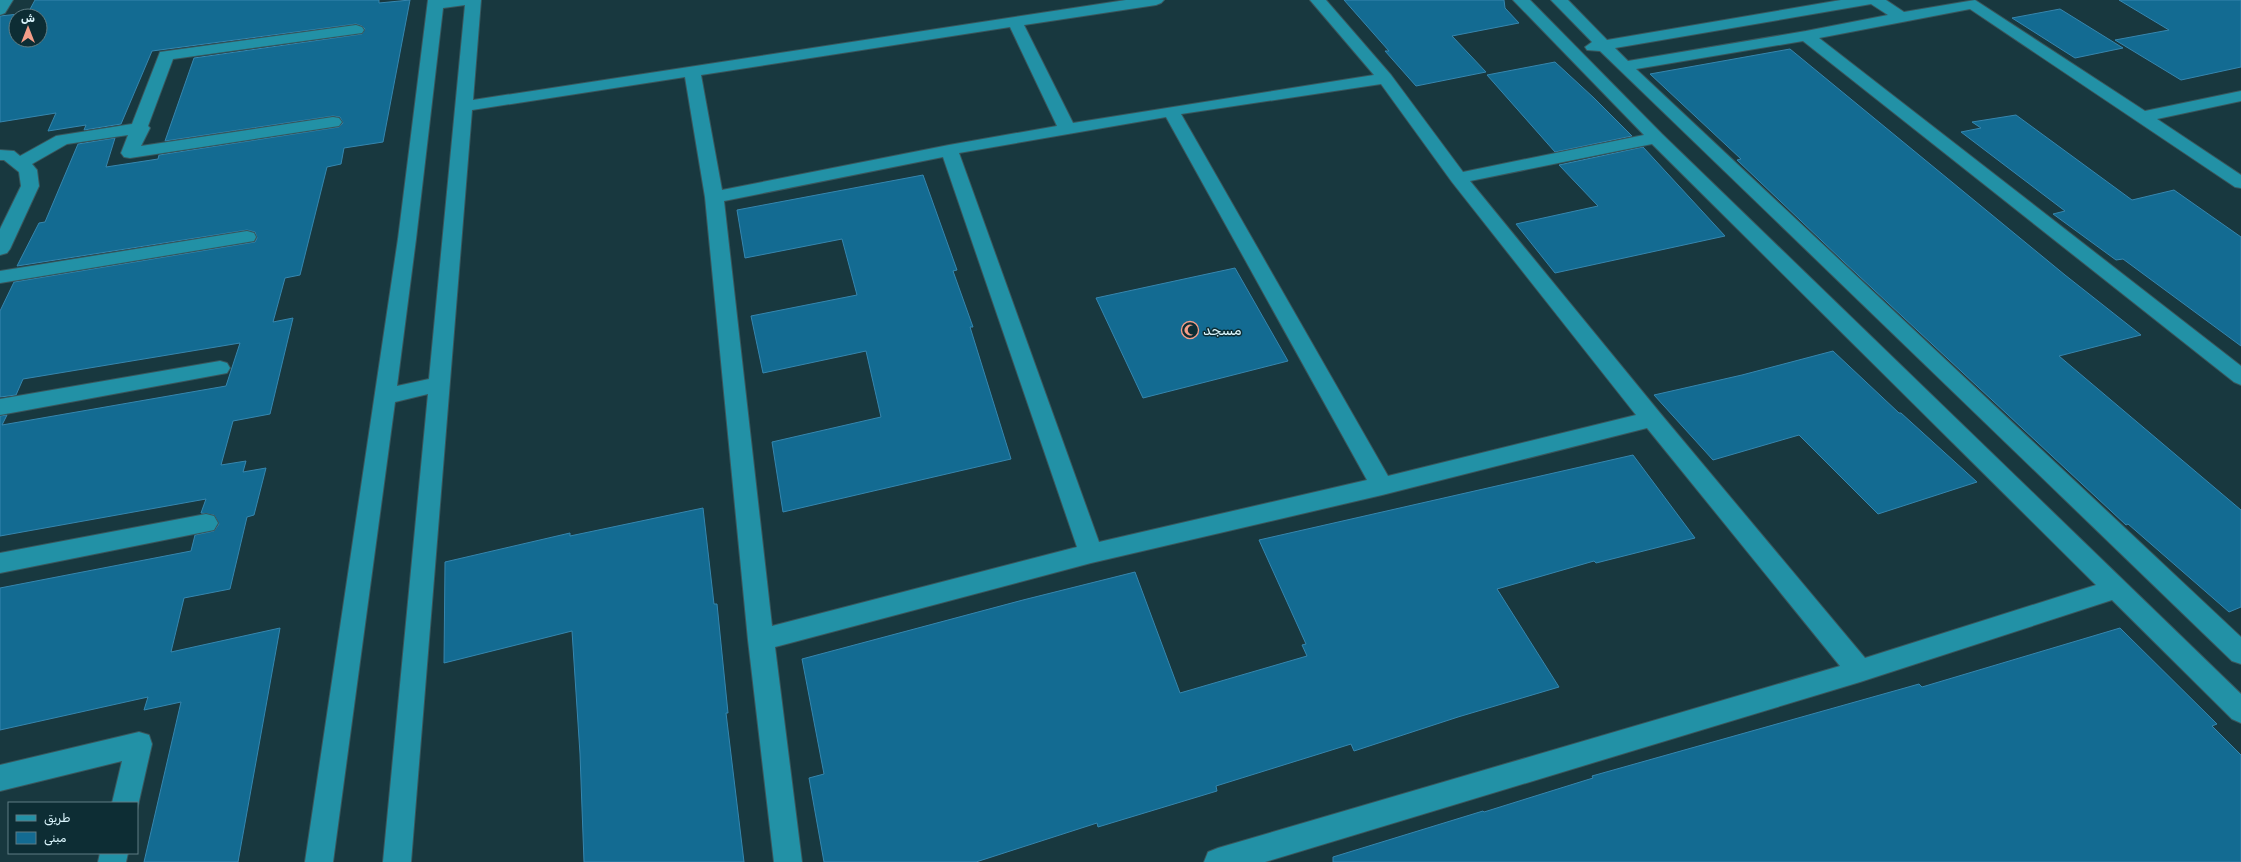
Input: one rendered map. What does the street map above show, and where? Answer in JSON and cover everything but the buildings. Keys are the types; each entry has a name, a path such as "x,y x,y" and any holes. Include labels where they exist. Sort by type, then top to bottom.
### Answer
{"street":[{"path":"0,10 6,0"},
{"path":"319,862 407,239 436,2 468,0"},
{"path":"397,862 465,106 473,0"},
{"path":"465,106 1156,0"},
{"path":"1318,0 1385,78 1458,178 1652,419 1860,671"},
{"path":"1521,0 1656,138 2241,711"},
{"path":"1559,0 1624,66 2241,653"},
{"path":"1572,52 1603,45 1846,2 1868,0"},
{"path":"1876,0 1901,17"},
{"path":"1624,66 1806,36 1993,0"},
{"path":"1846,2 1874,22"},
{"path":"1973,4 2241,183"},
{"path":"1015,22 1066,129"},
{"path":"333,122 130,153 141,128 166,55 356,30"},
{"path":"1806,36 2241,377"},
{"path":"692,72 714,198 761,640 788,862"},
{"path":"714,198 950,150 1066,129 1385,78"},
{"path":"2142,117 2241,96"},
{"path":"1171,111 1382,486"},
{"path":"19,164 62,140 141,128"},
{"path":"1458,178 1656,138"},
{"path":"950,150 1090,553"},
{"path":"0,155 8,155 28,170 30,186 0,249"},
{"path":"0,277 247,237"},
{"path":"0,407 220,368"},
{"path":"385,396 440,384"},
{"path":"761,640 1090,553 1382,486 1652,419"},
{"path":"0,563 206,523"},
{"path":"1218,862 1860,671 2116,589"},
{"path":"0,778 139,744 126,802"}],"place":[{"name":"مسجد","path":"1190,330"}]}
